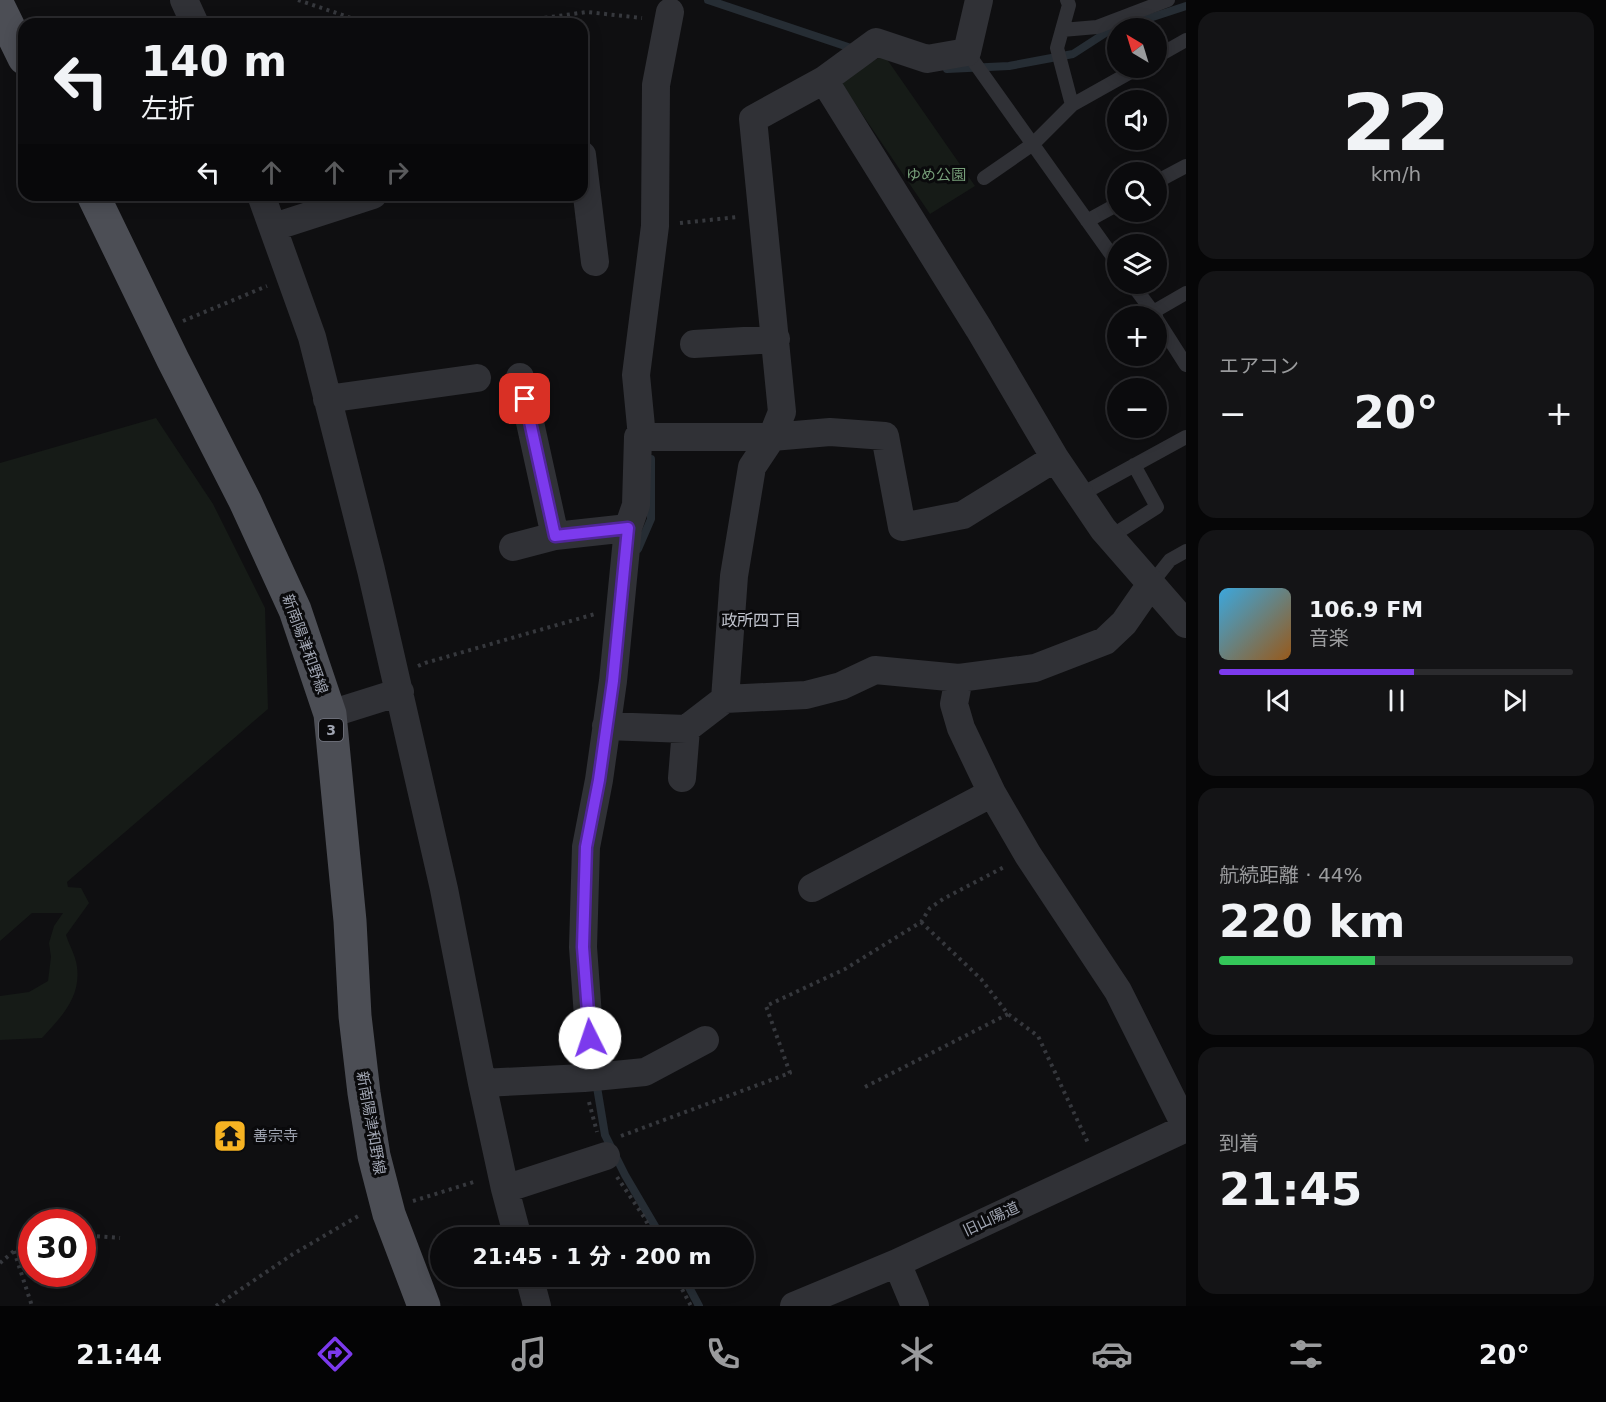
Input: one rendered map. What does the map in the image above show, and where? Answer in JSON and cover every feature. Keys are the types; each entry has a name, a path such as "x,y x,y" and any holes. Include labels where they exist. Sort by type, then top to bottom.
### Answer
{"main road":[{"path":"0,9 18,46"},
{"name":"新南陽津和野線","path":"96,201 245,501 295,610 330,714 350,921 355,1016 367,1114 374,1156 389,1214 424,1306"}],"street":[{"path":"184,0 192,18"},
{"path":"725,699 735,576 752,467 772,436 782,412 753,119 824,80 876,42 927,59 967,52 979,0"},
{"path":"642,437 636,375 655,226 656,85 669,17"},
{"path":"824,80 979,329 1055,458 1110,537 1186,624"},
{"path":"263,201 312,337 398,685 444,889 503,1181 515,1227"},
{"path":"274,227 355,201"},
{"path":"588,201 595,262"},
{"path":"694,344 776,339"},
{"path":"327,399 464,373"},
{"path":"520,377 555,536"},
{"path":"584,1078 591,1058 583,947 586,847 599,780 613,681 628,528 636,505 638,438 772,436 830,432 885,436 902,527 963,515 1055,458"},
{"path":"513,547 555,536 628,528"},
{"path":"606,726 686,729 725,699 807,695 841,686 875,670 959,678 1035,668 1105,641 1124,623 1151,584"},
{"path":"959,678 954,704 961,728 992,793 1028,855 1118,991 1186,1128"},
{"path":"330,714 398,685"},
{"path":"682,778 686,729"},
{"path":"812,888 992,793"},
{"path":"482,1083 584,1078 645,1072 705,1040"},
{"name":"旧山陽道","path":"794,1306 897,1263 1186,1128"},
{"path":"503,1181 609,1148"},
{"path":"897,1263 915,1306"},
{"path":"532,1287 537,1306"}],"lane":[{"path":"1066,0 1069,5 1057,48 1072,105"},
{"path":"1062,30 1097,27 1168,0"},
{"path":"1167,51 1186,40"},
{"path":"967,52 1107,249"},
{"path":"984,178 1033,144 1072,105 1120,78"},
{"path":"1167,176 1186,166"},
{"path":"1087,221 1107,210"},
{"path":"1167,307 1186,292"},
{"path":"1167,335 1186,365"},
{"path":"1080,495 1186,437"},
{"path":"1110,537 1157,507 1134,465"},
{"path":"1151,584 1170,560 1186,551"}],"path":[{"path":"298,0 353,18"},
{"path":"544,18 587,12 669,17"},
{"path":"655,226 763,214"},
{"path":"182,322 291,276"},
{"path":"398,685 425,663 590,614 619,614"},
{"path":"609,1148 790,1073 766,1006 845,969 921,922 930,908 943,899 1028,855"},
{"path":"921,922 981,979 1008,1014 1038,1036 1100,1168"},
{"path":"865,1087 1008,1014"},
{"path":"409,1202 503,1181"},
{"path":"216,1306 293,1254 366,1212"},
{"path":"96,1236 120,1238"},
{"path":"0,1263 18,1249"},
{"path":"14,1251 32,1306"},
{"path":"680,1287 690,1306"}],"green space":[{"name":"ゆめ公園","path":"884,55 975,186 930,214 839,80"},
{"path":"156,418 213,504 265,608 268,709 67,882 68,887 81,888 89,903 66,935 77,967 73,998 42,1038 0,1040 0,996 29,992 48,981 51,957 49,943 54,926 63,913 32,913 0,941 0,463"}],"waterway":[{"path":"708,0 854,49"},
{"path":"1149,18 1186,6"},
{"path":"947,69 1009,66 1073,54 1107,32"},
{"path":"638,549 651,519 651,459"},
{"path":"596,1081 605,1135 656,1227"},
{"path":"689,1287 699,1306"}],"place":[{"name":"善宗寺","path":"230,1136"}],"district":[{"name":"政所四丁目","path":"761,620"}],"route":[{"path":"525,399 555,536 628,528 613,681 599,780 586,847 583,947 590,1038"}]}
